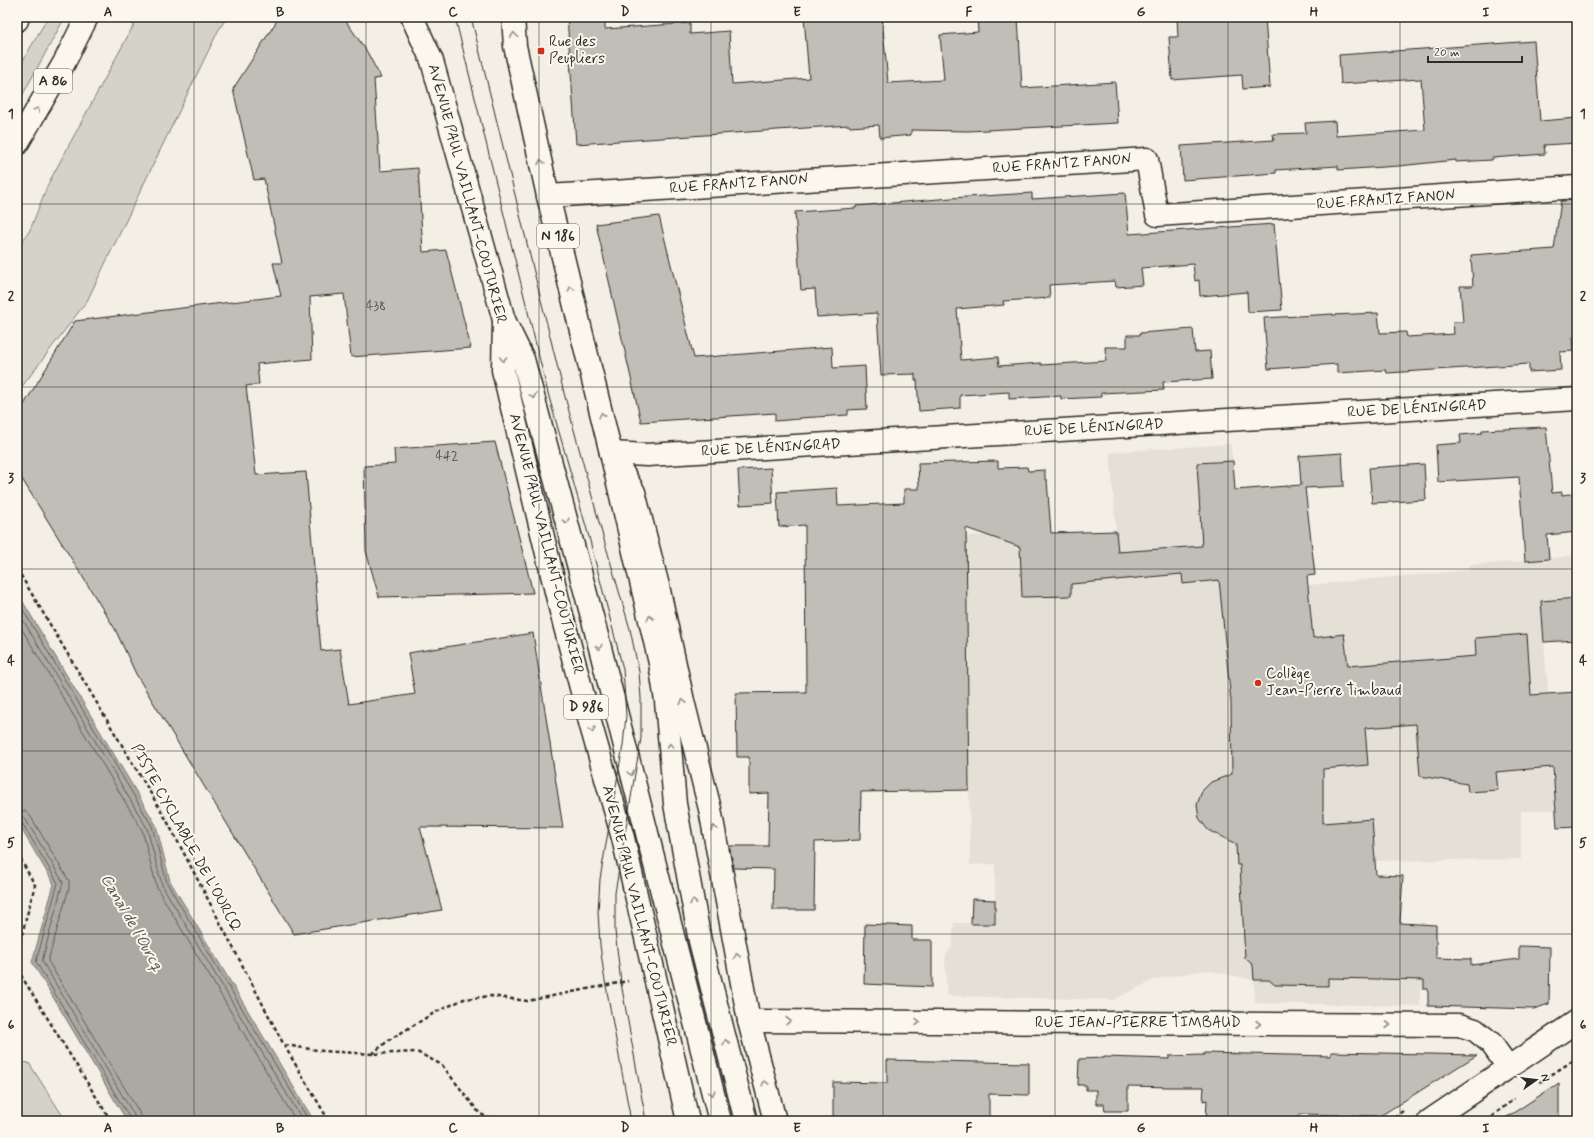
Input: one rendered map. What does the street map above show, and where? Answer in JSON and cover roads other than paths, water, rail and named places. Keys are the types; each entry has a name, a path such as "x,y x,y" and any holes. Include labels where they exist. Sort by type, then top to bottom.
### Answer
{"main road":[{"name":"A 86","path":"17,144 64,62 87,17"},
{"name":"AVENUE PAUL VAILLANT-COUTURIER","path":"412,17 432,61 504,320 503,370 559,604 597,748 623,838 688,1121"},
{"name":"N 186","path":"513,17 516,46 548,196 611,453"},
{"name":"RUE FRANTZ FANON","path":"548,196 1147,158 1157,215 1577,187"},
{"path":"504,320 523,359 594,624 623,745 720,1121"},
{"name":"RUE DE LÉNINGRAD","path":"611,453 647,456 1577,399"},
{"path":"611,453 634,492 658,586 683,701 710,809 749,1021 774,1121"},
{"path":"611,453 660,664 666,701 675,804 700,941 746,1121"},
{"name":"RUE JEAN-PIERRE TIMBAUD","path":"749,1021 1459,1025 1475,1030 1491,1043 1508,1067"},
{"path":"1429,1121 1577,1021"},
{"path":"681,1092 682,1121"}],"water":[{"name":"Canal de l'Ourcq","path":"17,592 156,825 170,881 314,1121 127,1121 32,962 54,884 17,822"}],"tram line":[{"path":"455,17 549,397 589,537 623,669 626,716 623,745 600,879 598,912 604,975 631,1121"},
{"path":"471,17 564,393 630,629 639,672 641,698 641,738 615,893 615,931 621,983 646,1121"}],"place":[{"name":"Rue des Peupliers","path":"541,51"},
{"name":"Collège Jean-Pierre Timbaud","path":"1258,683"}]}
